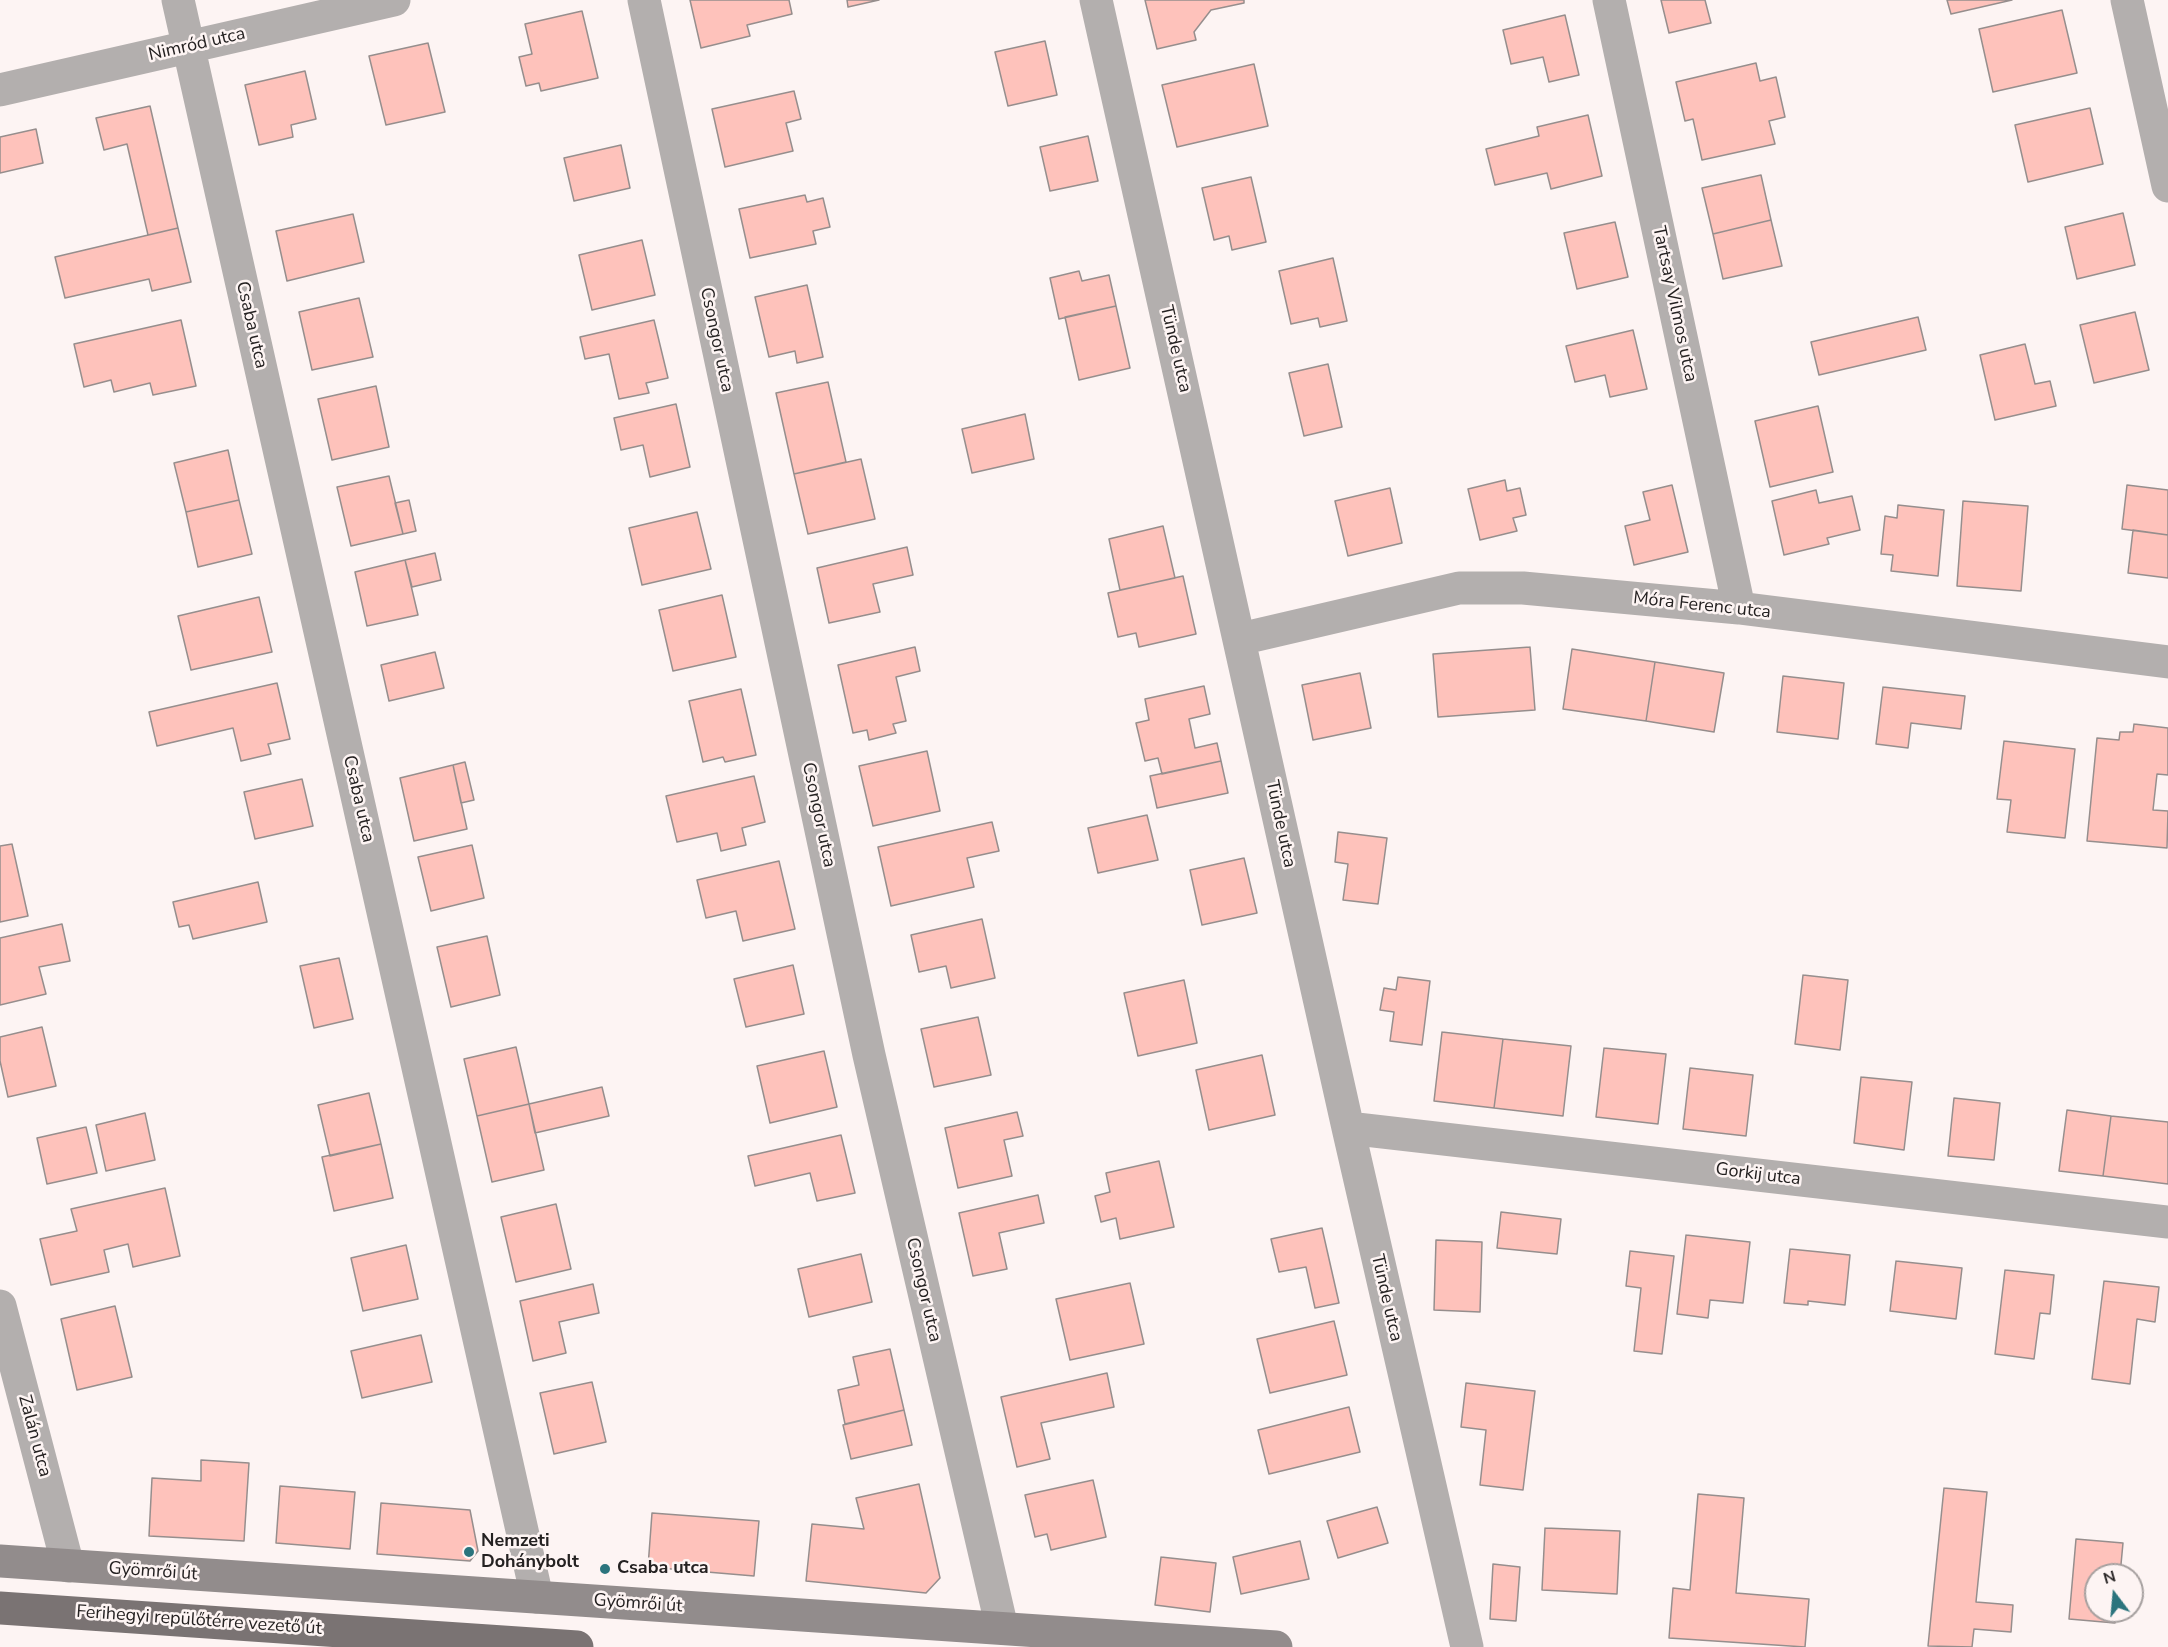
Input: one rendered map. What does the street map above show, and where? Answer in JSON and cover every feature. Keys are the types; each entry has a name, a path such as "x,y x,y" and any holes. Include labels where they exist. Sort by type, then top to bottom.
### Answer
{"main road":[{"name":"Ferihegyi repülőtérre vezető út","path":"0,1608 577,1647"}],"street":[{"name":"Csaba utca","path":"178,0 537,1597"},
{"name":"Nimród utca","path":"0,90 394,0"},
{"name":"Csongor utca","path":"644,0 869,1055 1002,1628"},
{"name":"Tünde utca","path":"1096,0 1348,1128 1467,1647"},
{"name":"Tartsay Vilmos utca","path":"1609,0 1739,608"},
{"path":"2127,0 2168,186"},
{"name":"Móra Ferenc utca","path":"1240,639 1459,588 1523,588 1739,608 2168,662"},
{"name":"Gorkij utca","path":"1348,1128 2168,1222"},
{"name":"Zalán utca","path":"0,1306 68,1566"},
{"name":"Gyömrői út","path":"0,1561 1276,1647"}],"building":[{"path":"690,0 789,0 792,14 747,25 750,36 701,48"},
{"path":"847,0 879,0 848,7"},
{"path":"1145,0 1244,0 1244,3 1211,10 1194,32 1196,40 1157,49"},
{"path":"1661,0 1705,0 1711,23 1669,33"},
{"path":"1947,0 2012,0 1951,14"},
{"path":"2062,10 2077,73 1993,92 1979,29"},
{"path":"582,11 598,78 541,91 539,83 526,86 519,57 532,54 525,24"},
{"path":"1565,15 1579,75 1549,82 1543,57 1511,64 1503,30"},
{"path":"1045,41 1057,95 1008,106 995,52"},
{"path":"428,43 445,112 386,125 369,56"},
{"path":"1756,63 1760,81 1776,77 1785,117 1769,121 1775,144 1702,160 1693,119 1685,121 1676,82"},
{"path":"1254,64 1268,126 1177,147 1162,85"},
{"path":"305,71 316,119 291,125 293,137 259,145 245,85"},
{"path":"794,91 801,119 786,123 793,151 725,167 712,109"},
{"path":"150,106 178,228 148,235 127,144 104,150 96,118"},
{"path":"2090,108 2103,164 2028,182 2015,125"},
{"path":"1588,115 1602,176 1551,189 1547,173 1495,185 1486,149 1539,136 1537,127"},
{"path":"36,129 43,163 0,173 0,137"},
{"path":"1088,136 1098,181 1050,191 1040,147"},
{"path":"621,145 630,188 574,201 564,158"},
{"path":"1761,175 1771,220 1713,234 1702,188"},
{"path":"1251,177 1266,242 1232,250 1229,236 1214,240 1202,188"},
{"path":"805,195 807,202 823,198 830,227 813,231 816,244 750,258 739,209"},
{"path":"2123,213 2135,265 2077,279 2065,227"},
{"path":"353,214 364,262 287,281 276,231"},
{"path":"1771,220 1782,266 1723,279 1713,234"},
{"path":"1615,222 1628,277 1577,289 1564,233"},
{"path":"178,228 191,282 152,291 149,279 65,298 55,257"},
{"path":"642,240 655,295 592,310 579,255"},
{"path":"1333,258 1347,321 1320,327 1318,318 1291,324 1279,271"},
{"path":"1079,271 1082,281 1109,275 1116,306 1059,319 1050,278"},
{"path":"807,285 823,357 797,363 795,351 769,357 755,297"},
{"path":"359,298 373,357 312,370 299,312"},
{"path":"1116,306 1130,368 1079,380 1065,317"},
{"path":"2135,312 2149,370 2094,383 2080,325"},
{"path":"1918,317 1926,350 1819,375 1811,342"},
{"path":"181,320 196,386 153,395 150,383 114,392 111,380 84,387 74,344"},
{"path":"654,320 668,378 646,383 649,393 619,399 609,354 585,359 580,337"},
{"path":"1633,330 1647,389 1610,397 1605,375 1575,382 1566,346"},
{"path":"2025,344 2035,384 2050,381 2056,406 1995,420 1980,355"},
{"path":"1328,364 1342,427 1304,436 1289,373"},
{"path":"828,382 846,462 794,474 776,393"},
{"path":"376,386 389,447 332,460 318,399"},
{"path":"676,404 690,467 650,477 643,445 621,450 614,418"},
{"path":"1818,406 1833,472 1770,487 1755,421"},
{"path":"1025,414 1034,459 972,473 962,429"},
{"path":"228,450 239,500 186,512 174,463"},
{"path":"861,459 875,519 808,534 794,474"},
{"path":"389,476 403,534 351,546 337,487"},
{"path":"1505,480 1507,491 1520,488 1526,515 1513,518 1517,531 1480,540 1468,489"},
{"path":"1672,485 1688,552 1634,565 1625,526 1650,520 1643,492"},
{"path":"2127,485 2168,490 2168,535 2122,529"},
{"path":"1390,488 1402,543 1348,556 1335,501"},
{"path":"1816,490 1819,503 1852,496 1860,530 1827,538 1829,544 1784,555 1772,501"},
{"path":"239,500 252,554 198,567 186,512"},
{"path":"409,500 416,531 403,534 395,503"},
{"path":"1963,501 2028,506 2021,591 1957,586"},
{"path":"1898,505 1944,510 1938,576 1891,571 1893,555 1881,554 1885,516 1897,518"},
{"path":"697,512 711,569 642,585 629,528"},
{"path":"1163,526 1175,578 1120,590 1109,539"},
{"path":"2133,530 2168,535 2168,578 2128,573"},
{"path":"907,547 913,575 873,584 880,612 829,623 817,568"},
{"path":"435,553 441,580 412,587 405,560"},
{"path":"405,560 418,615 367,626 355,572"},
{"path":"1183,576 1196,634 1139,647 1136,633 1118,637 1108,593"},
{"path":"722,595 736,657 673,671 659,610"},
{"path":"259,597 272,652 191,670 178,616"},
{"path":"915,647 920,671 896,677 906,721 893,724 896,733 869,740 867,730 853,733 838,665"},
{"path":"1530,647 1535,710 1438,717 1433,654"},
{"path":"1572,649 1655,662 1646,721 1563,709"},
{"path":"435,652 444,688 389,701 381,665"},
{"path":"1655,662 1724,673 1714,732 1646,721"},
{"path":"1360,673 1371,728 1313,740 1302,685"},
{"path":"1783,676 1844,683 1838,739 1777,732"},
{"path":"277,683 290,739 268,744 271,754 241,761 233,728 157,746 149,712"},
{"path":"1204,686 1210,714 1189,719 1195,748 1217,743 1221,761 1162,774 1158,758 1145,761 1136,723 1149,720 1145,699"},
{"path":"1883,687 1965,696 1961,729 1911,723 1908,748 1876,744"},
{"path":"741,689 756,755 725,762 723,757 703,762 689,701"},
{"path":"2134,724 2168,728 2168,775 2157,774 2153,810 2168,811 2167,848 2087,841 2097,738 2119,740 2120,732 2133,732"},
{"path":"2004,741 2075,749 2065,838 2007,832 2011,800 1997,799"},
{"path":"927,751 940,811 873,826 859,766"},
{"path":"1221,761 1228,793 1157,808 1150,776"},
{"path":"465,762 474,800 461,803 453,765"},
{"path":"453,765 467,829 414,841 400,778"},
{"path":"754,776 765,822 742,828 746,845 721,851 717,833 677,842 666,796"},
{"path":"302,779 313,826 255,839 244,792"},
{"path":"1147,815 1158,860 1098,873 1088,828"},
{"path":"992,822 999,851 967,858 974,887 891,906 878,847"},
{"path":"1338,832 1387,838 1378,904 1343,900 1348,864 1335,862"},
{"path":"12,844 28,916 0,922 0,846"},
{"path":"472,845 484,898 431,911 418,857"},
{"path":"1244,858 1257,913 1202,925 1190,870"},
{"path":"779,861 795,929 743,941 736,911 706,918 697,880"},
{"path":"258,882 267,922 193,939 189,925 179,927 173,902"},
{"path":"982,919 995,978 951,988 946,966 919,972 911,935"},
{"path":"62,924 70,961 39,967 46,994 0,1005 0,938"},
{"path":"487,936 500,995 451,1007 437,947"},
{"path":"339,958 353,1019 314,1028 300,966"},
{"path":"793,965 804,1014 746,1027 734,979"},
{"path":"1803,975 1848,980 1840,1050 1795,1044"},
{"path":"1398,977 1430,981 1422,1045 1390,1041 1394,1012 1380,1010 1384,988 1396,990"},
{"path":"1184,980 1197,1043 1138,1056 1124,993"},
{"path":"978,1017 991,1075 934,1087 921,1029"},
{"path":"42,1027 56,1086 8,1097 0,1061 0,1037"},
{"path":"1442,1032 1503,1039 1494,1108 1434,1101"},
{"path":"1503,1039 1571,1046 1563,1116 1494,1108"},
{"path":"516,1047 529,1104 477,1116 464,1059"},
{"path":"1604,1048 1666,1054 1658,1124 1596,1117"},
{"path":"824,1051 837,1107 770,1123 757,1066"},
{"path":"1262,1055 1275,1115 1209,1130 1196,1070"},
{"path":"1690,1068 1753,1075 1746,1136 1683,1129"},
{"path":"1861,1077 1912,1082 1904,1150 1854,1143"},
{"path":"602,1087 609,1116 535,1133 529,1104"},
{"path":"369,1093 381,1144 330,1156 318,1105"},
{"path":"1954,1098 2000,1103 1994,1160 1948,1156"},
{"path":"529,1104 544,1170 492,1182 477,1116"},
{"path":"2067,1110 2111,1116 2103,1176 2059,1171"},
{"path":"1017,1112 1023,1136 1004,1140 1012,1176 958,1188 945,1128"},
{"path":"145,1113 155,1160 106,1171 96,1125"},
{"path":"2111,1116 2168,1122 2168,1184 2103,1176"},
{"path":"86,1127 97,1173 47,1184 37,1138"},
{"path":"841,1135 855,1193 817,1201 810,1173 755,1186 748,1156"},
{"path":"381,1144 393,1198 334,1211 322,1157"},
{"path":"1159,1161 1174,1227 1120,1239 1116,1218 1101,1222 1095,1196 1110,1192 1106,1173"},
{"path":"165,1188 180,1256 133,1267 128,1244 104,1250 109,1272 51,1285 40,1239 77,1231 71,1209"},
{"path":"1038,1195 1044,1223 999,1233 1007,1269 973,1276 959,1213"},
{"path":"556,1204 571,1269 516,1282 501,1217"},
{"path":"1501,1212 1561,1219 1557,1254 1497,1248"},
{"path":"1322,1228 1339,1303 1315,1308 1306,1267 1279,1272 1271,1239"},
{"path":"1686,1235 1750,1242 1743,1303 1710,1300 1708,1318 1677,1314"},
{"path":"1436,1240 1482,1242 1480,1312 1434,1310"},
{"path":"406,1245 418,1299 363,1311 351,1258"},
{"path":"1790,1249 1850,1255 1845,1305 1808,1301 1808,1305 1784,1303"},
{"path":"1630,1251 1674,1256 1662,1354 1634,1351 1641,1288 1626,1286"},
{"path":"861,1254 872,1302 809,1317 798,1269"},
{"path":"1896,1261 1962,1268 1956,1319 1890,1311"},
{"path":"2005,1270 2054,1275 2050,1314 2040,1313 2034,1359 1995,1354"},
{"path":"2104,1281 2159,1287 2155,1322 2137,1319 2130,1384 2092,1379"},
{"path":"1130,1283 1144,1344 1070,1360 1056,1299"},
{"path":"593,1284 599,1313 559,1322 566,1353 533,1361 520,1301"},
{"path":"115,1306 132,1377 77,1390 61,1319"},
{"path":"1334,1321 1347,1375 1270,1393 1257,1339"},
{"path":"421,1335 432,1382 362,1398 351,1351"},
{"path":"890,1349 904,1410 845,1424 838,1390 859,1385 853,1357"},
{"path":"1107,1373 1114,1407 1041,1423 1050,1459 1017,1467 1001,1397"},
{"path":"592,1382 606,1442 554,1454 540,1393"},
{"path":"1466,1383 1535,1391 1523,1490 1480,1485 1486,1430 1461,1427"},
{"path":"1349,1407 1360,1452 1269,1474 1258,1430"},
{"path":"904,1410 912,1445 851,1459 843,1425"},
{"path":"201,1460 249,1463 244,1541 149,1536 152,1478 201,1481"},
{"path":"1093,1480 1106,1537 1051,1550 1047,1534 1035,1537 1025,1495"},
{"path":"919,1484 940,1578 926,1593 806,1581 812,1524 864,1529 856,1498"},
{"path":"280,1486 355,1492 350,1549 276,1543"},
{"path":"1944,1488 1987,1492 1976,1602 2013,1605 2011,1632 1974,1629 1972,1647 1928,1646"},
{"path":"1698,1494 1744,1498 1736,1593 1809,1599 1805,1647 1669,1638 1673,1588 1690,1590"},
{"path":"381,1503 470,1510 478,1551 470,1561 377,1554"},
{"path":"1377,1507 1388,1543 1338,1558 1327,1521"},
{"path":"652,1513 759,1521 754,1576 648,1567"},
{"path":"1545,1528 1620,1531 1617,1594 1542,1590"},
{"path":"2076,1539 2123,1543 2121,1563 2084,1563 2084,1620 2069,1619"},
{"path":"1300,1541 1309,1579 1241,1594 1233,1557"},
{"path":"1161,1557 1216,1563 1210,1612 1155,1605"},
{"path":"1493,1564 1520,1567 1516,1621 1490,1619"}],"place":[{"name":"Nemzeti Dohánybolt","path":"469,1552"},
{"name":"Csaba utca","path":"605,1569"}]}
